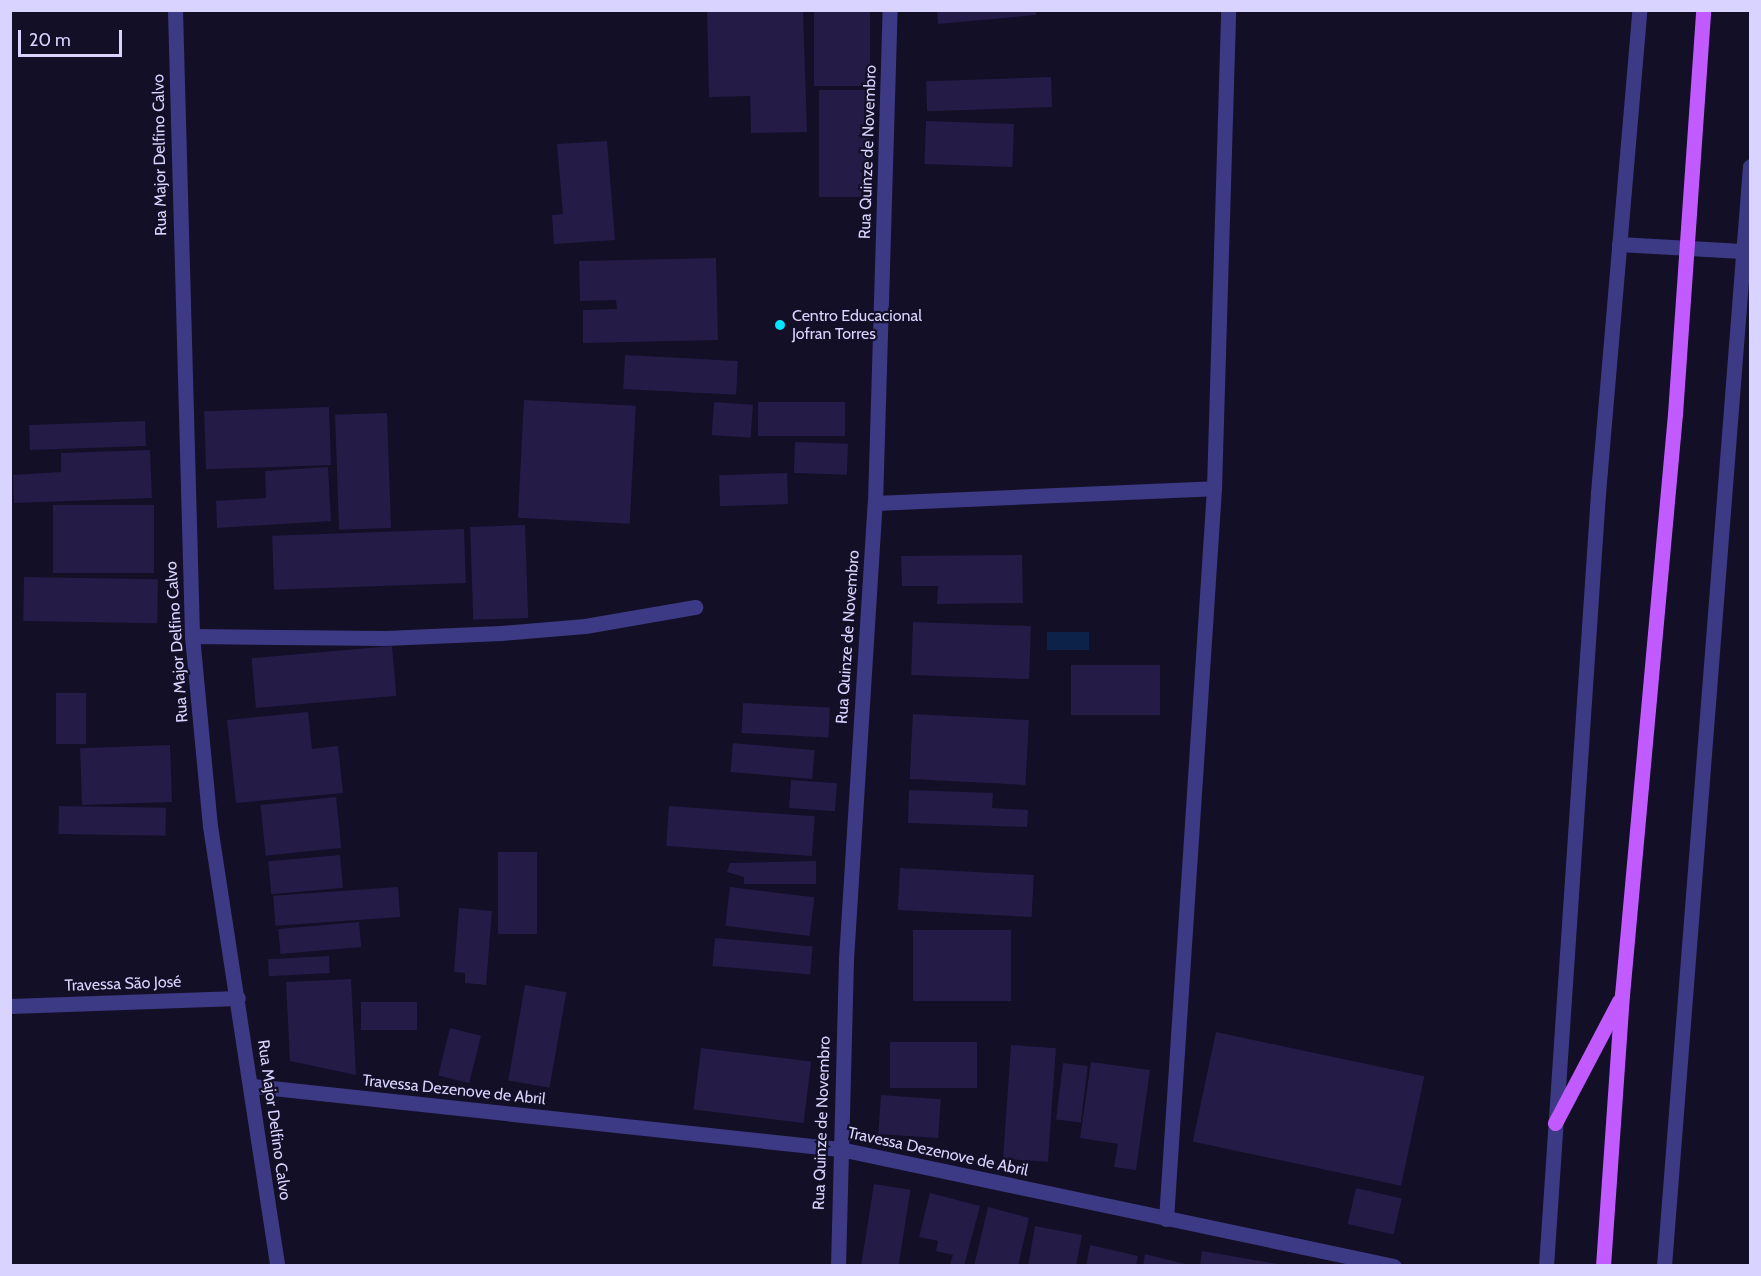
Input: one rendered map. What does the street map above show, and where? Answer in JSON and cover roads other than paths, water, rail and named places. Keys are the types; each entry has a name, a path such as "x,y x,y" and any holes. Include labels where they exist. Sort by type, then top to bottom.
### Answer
{"main road":[{"path":"1603,1266 1622,995 1686,248 1703,10"},
{"path":"1555,1123 1622,995"}],"street":[{"name":"Rua Major Delfino Calvo","path":"175,10 192,636 210,826 253,1086 277,1266"},
{"name":"Rua Quinze de Novembro","path":"838,1266 846,959 874,503 890,10"},
{"path":"1166,1219 1214,489 1228,10"},
{"path":"1546,1266 1619,244 1639,10"},
{"path":"1664,1266 1750,166"},
{"path":"1619,244 1742,250"},
{"path":"874,503 1214,489"},
{"path":"192,636 385,638 501,633 585,626 695,607"},
{"name":"Travessa São José","path":"10,1006 238,998"},
{"name":"Travessa Dezenove de Abril","path":"253,1086 840,1149 1394,1266"}],"water":[{"path":"1047,632 1089,632 1089,650 1047,650"}],"place":[{"name":"Centro Educacional Jofran Torres","path":"780,325"}]}
